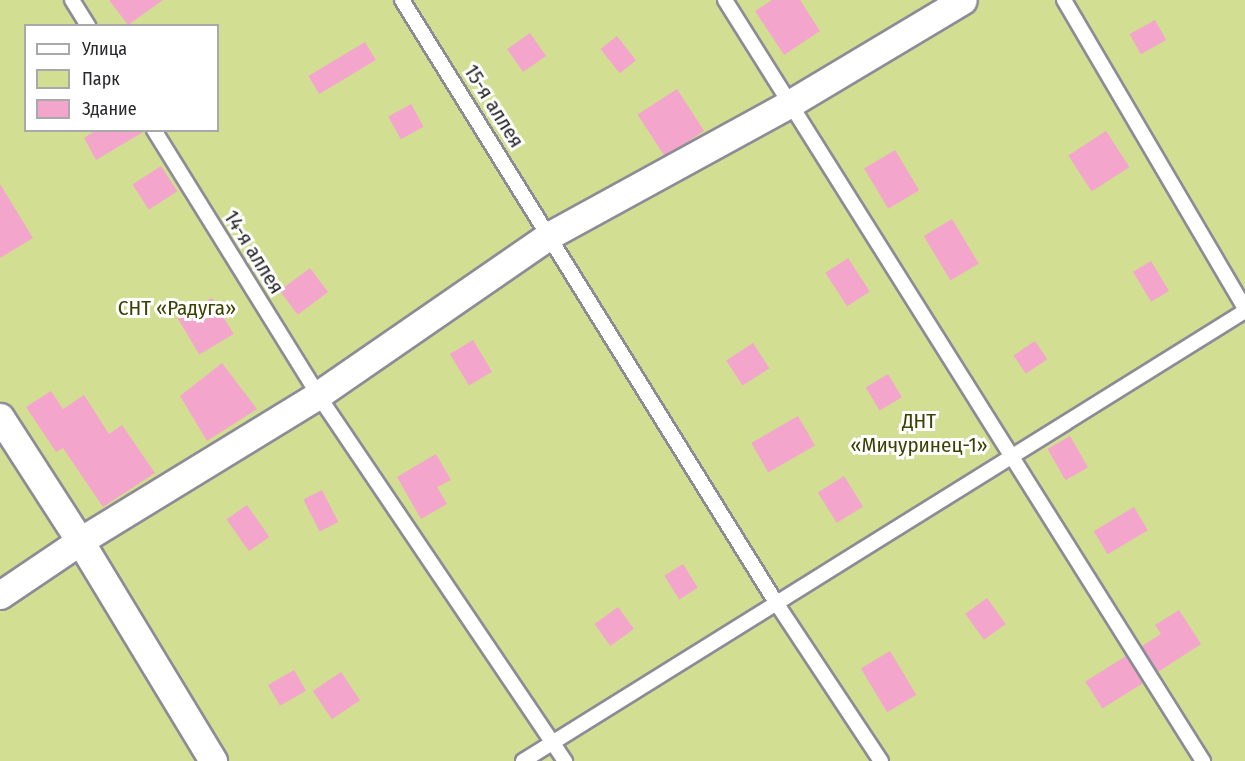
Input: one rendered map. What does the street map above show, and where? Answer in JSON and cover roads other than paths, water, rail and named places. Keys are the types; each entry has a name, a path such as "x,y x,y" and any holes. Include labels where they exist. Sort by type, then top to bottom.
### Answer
{"street":[{"path":"0,595 80,541 318,395 550,235 791,103 963,0"},
{"path":"0,417 80,541 213,761"}],"lane":[{"path":"72,0 87,24"},
{"name":"15-я аллея","path":"402,0 550,235 775,601 881,761"},
{"path":"725,0 1203,761"},
{"path":"523,761 775,601 1011,457 1245,310 1064,0"},
{"name":"14-я аллея","path":"154,132 318,395 565,761"}],"park label":[{"name":"СНТ «Радуга»","path":"177,308"},
{"name":"ДНТ «Мичуринец-1»","path":"919,433"}]}
